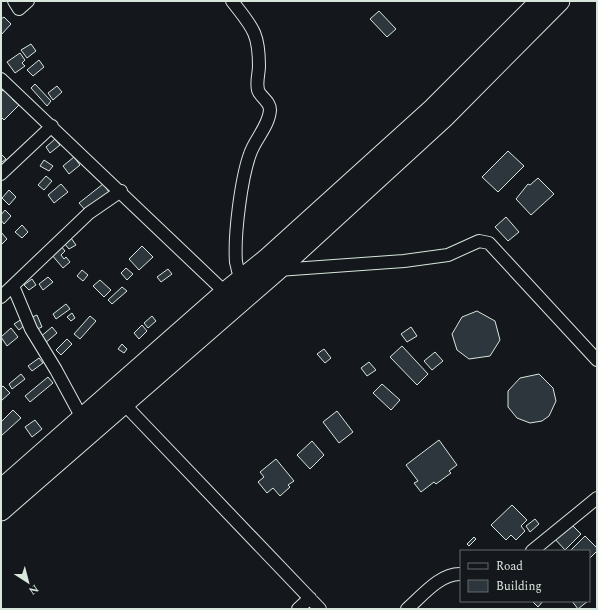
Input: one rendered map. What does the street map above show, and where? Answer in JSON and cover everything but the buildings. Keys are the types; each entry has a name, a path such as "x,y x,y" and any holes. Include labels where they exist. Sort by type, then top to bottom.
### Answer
{"main road":[{"path":"1,489 225,292 266,259 433,108 540,1"},
{"path":"1,512 278,270 444,118 560,1"}],"street":[{"path":"14,1 19,9 28,1"},
{"path":"232,1 257,37 259,48 259,72 257,81 259,91 268,102 270,110 265,124 249,154 242,189 238,217 236,262 241,279"},
{"path":"1,79 121,191 238,306"},
{"path":"1,174 52,126"},
{"path":"1,297 89,213 121,191"},
{"path":"278,270 448,256 479,241 489,243 597,360"},
{"path":"13,286 31,329 56,370 82,418"},
{"path":"124,404 320,609"},
{"path":"533,550 597,498"},
{"path":"407,609 440,580 452,574 460,574"},
{"path":"298,609 310,598"}]}
